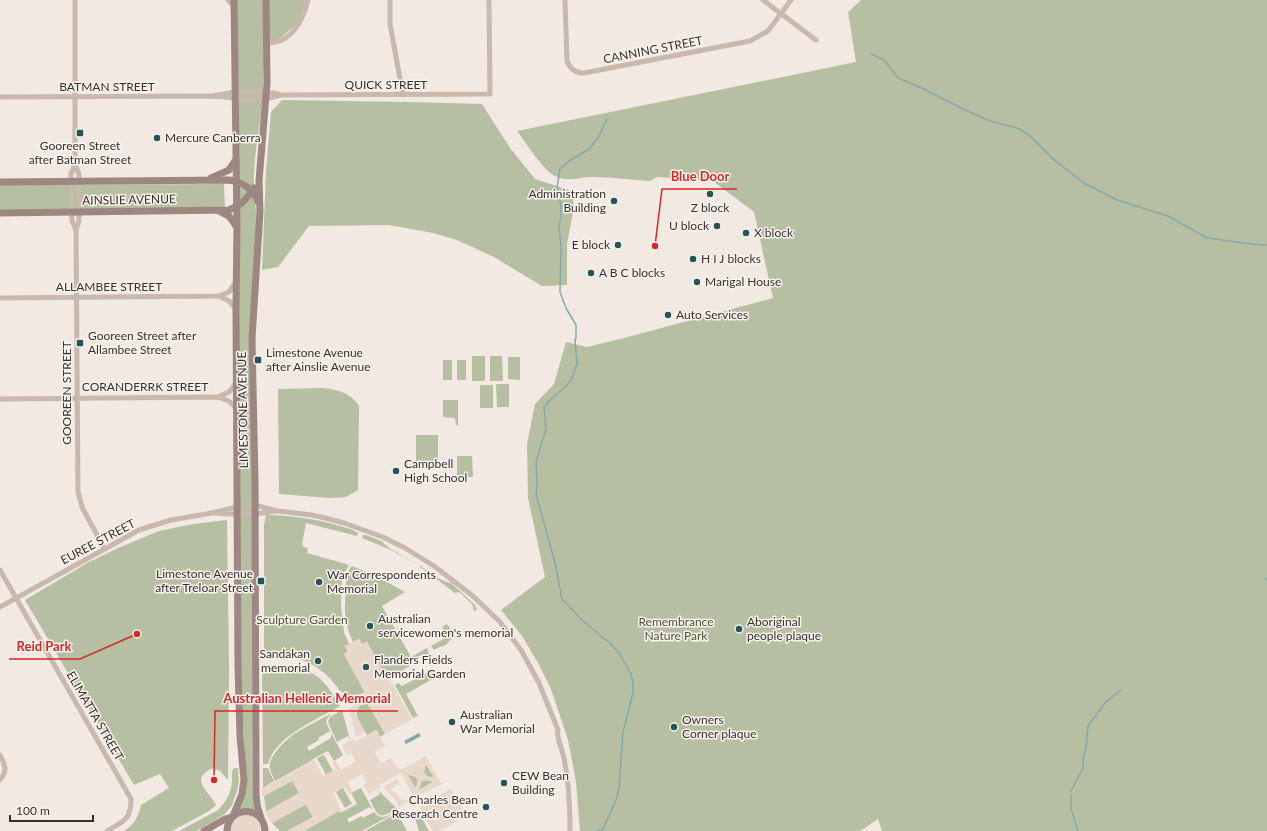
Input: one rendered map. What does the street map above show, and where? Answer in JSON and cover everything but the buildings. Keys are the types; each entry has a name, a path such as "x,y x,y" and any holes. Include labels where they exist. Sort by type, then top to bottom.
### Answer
{"main road":[{"name":"LIMESTONE AVENUE","path":"264,825 257,805 256,793 255,482 252,338 260,211 259,181 266,96 266,0"},
{"name":"LIMESTONE AVENUE","path":"227,831 228,825 233,817 242,794 244,780 240,736 238,666 236,383 237,226 234,95 234,3"},
{"path":"203,180 222,174 229,170 236,159"},
{"path":"236,181 246,186 257,198 260,211"},
{"name":"AINSLIE AVENUE","path":"0,182 236,181"},
{"name":"AINSLIE AVENUE","path":"0,213 229,210 244,201 259,181"},
{"path":"218,211 229,216 237,226"},
{"path":"204,831 241,812 250,811 258,815 270,831"}],"street":[{"name":"GOOREEN STREET","path":"75,0 75,164 79,174 75,181 75,212 79,221 76,230 77,483 79,498 84,511 104,548"},
{"path":"228,0 234,3"},
{"path":"266,43 279,42 300,24 305,13 308,0"},
{"path":"390,0 390,24 403,95"},
{"name":"QUICK STREET","path":"266,96 275,93 281,95 490,94 489,0"},
{"name":"CANNING STREET","path":"565,0 567,61 569,66 574,71 579,73 591,72 750,41 768,31 791,0"},
{"path":"763,0 816,40"},
{"name":"BATMAN STREET","path":"0,97 266,96"},
{"path":"219,296 229,292 236,282"},
{"path":"219,296 229,301 236,309"},
{"name":"ALLAMBEE STREET","path":"0,298 219,296"},
{"name":"CORANDERRK STREET","path":"218,397 229,392 236,383"},
{"name":"CORANDERRK STREET","path":"0,399 218,397 229,401 237,409"},
{"name":"EUREE STREET","path":"0,607 104,548 139,530 171,520 237,510 254,505 278,511"},
{"name":"EUREE STREET","path":"237,510 254,514 278,511"},
{"path":"278,511 312,515 344,522 383,537 406,548 454,581 500,622 521,650 530,665 549,704 558,730 557,733 563,754 568,787 570,831"},
{"name":"ELIMATTA STREET","path":"0,570 131,799 131,811 124,821 107,831"},
{"path":"0,755 6,771 0,780"}],"green space":[{"path":"237,0 263,0 263,91 254,174 257,216 253,487 252,761 253,802 255,810 239,810 246,772 241,688"},
{"path":"269,0 307,0 297,24 278,40 269,42"},
{"name":"Remembrance Nature Park","path":"861,0 1267,0 1267,831 882,831 878,819 860,831 580,831 576,782 568,740 551,689 522,636 501,610 545,577 528,498 527,444 535,404 554,384 566,342 587,347 773,298 754,212 713,181 657,177 650,181 601,177 570,179 560,178 550,173 545,168 517,131 856,62 848,12"},
{"path":"282,100 482,104 510,148 535,179 572,191 574,207 567,244 567,285 542,286 494,257 457,240 433,233 389,225 309,226 278,267 262,270 266,171 271,112"},
{"path":"224,184 225,210 0,211 0,185"},
{"path":"472,356 485,356 485,381 472,381"},
{"path":"490,356 502,356 503,381 490,381"},
{"path":"508,357 520,357 520,380 508,379"},
{"path":"443,360 452,360 452,380 443,380"},
{"path":"457,360 466,360 466,380 457,380"},
{"path":"496,384 509,384 509,407 497,407"},
{"path":"480,385 493,385 493,408 480,408"},
{"path":"322,388 343,392 352,398 359,406 358,490 346,497 330,498 279,494 278,389"},
{"path":"443,400 458,400 458,425 456,425 455,418 443,417"},
{"path":"416,435 438,435 438,463 416,463"},
{"path":"457,456 472,456 473,477 457,477"},
{"name":"Sculpture Garden","path":"266,515 313,519 354,530 358,533 357,536 306,523 302,545 308,548 307,553 349,565 342,577 341,607 344,632 349,644 345,646 348,652 344,654 365,692 352,698 345,697 324,673 312,664 289,657 264,657 264,525"},
{"path":"227,520 229,668 228,780 220,771 213,768 206,772 202,776 202,785 216,805 209,811 172,831 124,831 136,820 141,805 169,788 160,774 134,785 25,600 89,562 159,531 193,524"},
{"path":"363,535 384,542 383,543 391,549 418,565 391,550 362,538"},
{"path":"419,565 440,579 449,583 450,582 475,605 477,610 474,611 472,604 459,592 455,593"},
{"path":"352,566 374,575 405,592 382,606 411,657 427,648 429,653 425,657 423,654 408,662 410,666 387,679 367,642 362,644 359,639 353,642 346,622 346,576"},
{"path":"447,624 454,636 447,644 434,650 431,646 447,637 442,627"},
{"path":"265,665 291,666 310,672 325,684 340,706 298,729 288,737 272,754 268,764 263,764 262,671"},
{"path":"434,669 438,676 406,694 418,716 413,718 395,685 399,683 402,686"},
{"path":"367,701 385,734 380,737 376,730 367,735 357,716 358,708"},
{"path":"342,710 350,740 348,736 337,742 328,722 330,717"},
{"path":"330,714 331,715 328,717 326,722 330,731 307,747 309,751 331,738 331,733 343,755 334,761 328,751 275,781 270,770 270,764 278,749 295,733"},
{"path":"324,755 333,771 326,775 317,758"},
{"path":"426,764 434,778 427,776 424,772"},
{"path":"234,768 238,768 239,780 237,791 232,805 225,814 197,831 179,831 221,807 230,793 232,772"},
{"path":"263,768 268,768 274,781 263,788"},
{"path":"407,774 416,777 418,781 415,789"},
{"path":"293,780 299,793 266,812 264,796"},
{"path":"426,780 433,782 419,790 421,782"},
{"path":"343,788 352,804 345,808 336,792"},
{"path":"361,788 373,810 369,807 347,819 349,823 361,816 363,818 374,812 379,816 385,817 396,812 362,831 304,831 339,811 340,813 357,804 351,793"},
{"path":"378,790 397,809 382,815 377,813 370,800 380,794"},
{"path":"306,804 313,817 287,831 280,831 272,823"},
{"path":"417,810 429,831 419,831 414,815"},
{"path":"397,813 407,831 365,831"}],"shaded area":[{"path":"359,639 362,644 367,642 412,719 385,734 366,701 359,706 356,712 356,715 365,732 356,737 349,708 365,699 363,694 365,693 344,654 348,651 345,646"},
{"path":"377,730 385,746 375,751 375,754 380,762 382,763 391,758 398,769 400,768 401,770 426,756 440,782 443,783 400,806 396,804 398,803 383,787 397,779 399,784 391,789 402,800 404,799 406,801 414,797 401,773 379,785 381,787 369,794 363,785 367,782 362,774 348,782 353,792 349,794 345,787 333,793 342,812 340,813 339,811 303,831 287,831 313,817 306,805 271,823 265,812 299,793 292,781 262,797 262,789 311,762 313,759 323,776 336,769 332,762 335,760 341,770 356,761 351,753 347,755 342,745 354,739 355,742","holes":["427,764 434,778 427,776 424,772","408,775 416,777 418,781 416,788","426,780 433,782 419,790 421,782"]},
{"path":"451,789 466,816 440,831 433,831 419,806"},
{"path":"240,816 252,816 258,821 261,831 231,831 234,821"}],"water":[{"path":"419,733 421,736 406,744 404,741"}],"waterway":[{"path":"871,54 884,60 898,78 990,121 1017,128 1028,134 1053,159 1084,183 1117,200 1168,216 1207,238 1267,245"},
{"path":"597,831 603,829 616,800 619,788 623,732 633,693 633,682 631,674 619,653 611,644 583,621 562,599 555,563 536,494 536,462 546,429 544,408 549,401 567,385 572,378 577,364 575,341 576,325 566,308 560,292 561,246 559,227 561,206 557,188 560,169 569,161 589,149 598,138 607,119"},
{"path":"1071,791 1083,768 1088,726 1106,702 1121,690"},
{"path":"1071,795 1071,808 1078,831"}],"place":[{"name":"Gooreen Street after Batman Street","path":"80,133"},
{"name":"Mercure Canberra","path":"157,138"},
{"name":"Z block","path":"710,194"},
{"name":"Administration Building","path":"614,201"},
{"name":"U block","path":"717,226"},
{"name":"X block","path":"746,233"},
{"name":"E block","path":"618,245"},
{"name":"Blue Door","path":"655,246"},
{"name":"H I J blocks","path":"693,259"},
{"name":"A B C blocks","path":"591,273"},
{"name":"Marigal House","path":"697,282"},
{"name":"Auto Services","path":"668,315"},
{"name":"Gooreen Street after Allambee Street","path":"80,343"},
{"name":"Limestone Avenue after Ainslie Avenue","path":"258,360"},
{"name":"Campbell High School","path":"396,471"},
{"name":"Limestone Avenue after Treloar Street","path":"261,581"},
{"name":"War Correspondents Memorial","path":"319,582"},
{"name":"Australian servicewomen's memorial","path":"370,626"},
{"name":"Aboriginal people plaque","path":"739,629"},
{"name":"Reid Park","path":"137,634"},
{"name":"Sandakan memorial","path":"318,661"},
{"name":"Flanders Fields Memorial Garden","path":"366,667"},
{"name":"Australian War Memorial","path":"452,722"},
{"name":"Owners Corner plaque","path":"674,727"},
{"name":"Australian Hellenic Memorial","path":"214,780"},
{"name":"CEW Bean Building","path":"504,783"},
{"name":"Charles Bean Reserach Centre","path":"486,807"}]}
